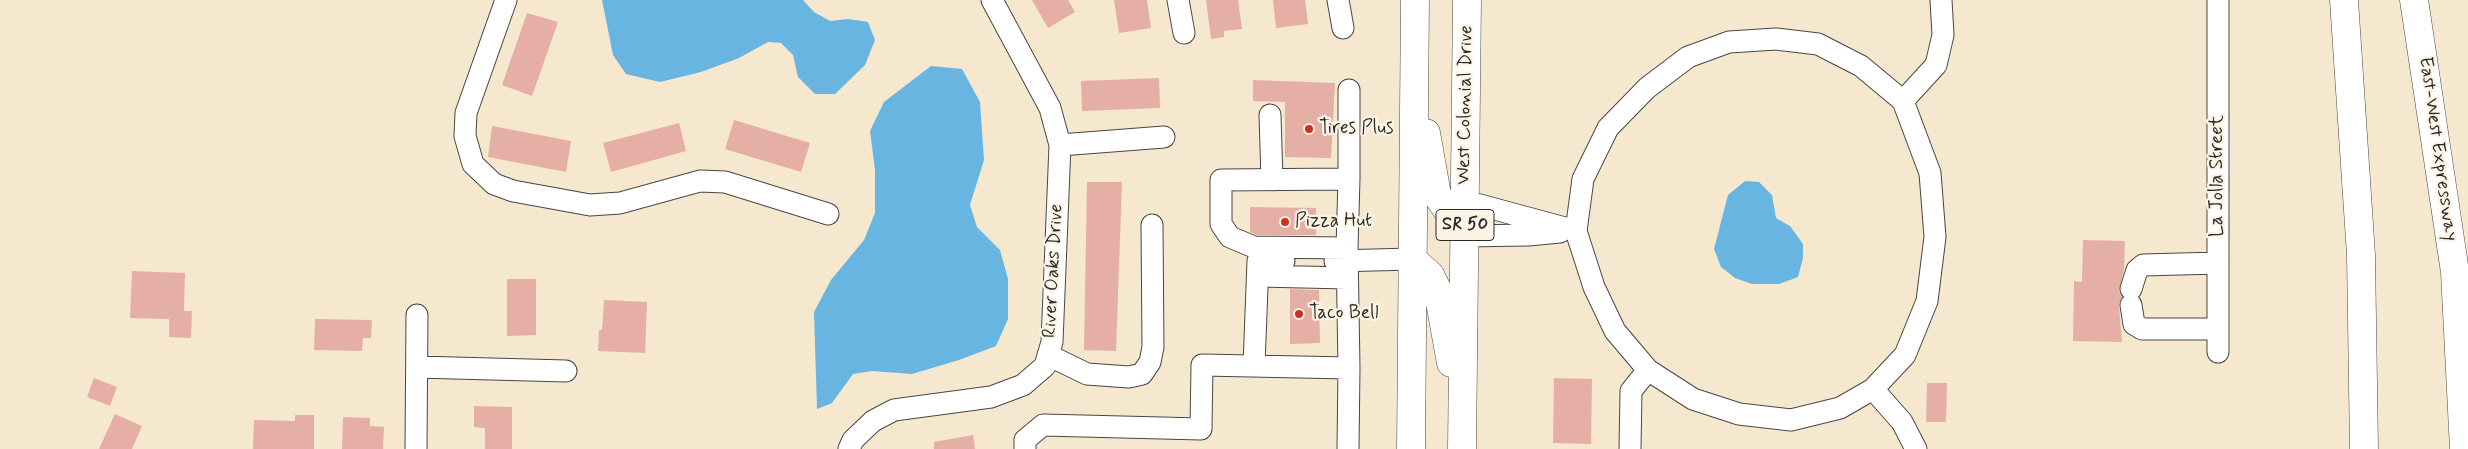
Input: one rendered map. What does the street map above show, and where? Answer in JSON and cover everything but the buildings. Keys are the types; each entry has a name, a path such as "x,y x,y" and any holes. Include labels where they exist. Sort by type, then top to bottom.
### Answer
{"highway":[{"name":"SR 50","path":"1411,449 1415,0"},
{"name":"West Colonial Drive","path":"1462,437 1467,0"},
{"path":"2344,0 2361,255 2364,449"},
{"name":"East-West Expressway","path":"2414,0 2455,272 2464,449"},
{"path":"1415,67 1437,196 1465,236"},
{"path":"1412,259 1430,275 1438,291 1462,437"}],"street":[{"path":"506,0 466,113 465,136 473,164 494,184 513,191 590,205 620,204 700,181 725,182 828,214"},
{"name":"River Oaks Drive","path":"849,449 853,440 873,421 894,410 991,397 1023,385 1045,366 1052,342 1060,144 1050,108 992,0"},
{"path":"1178,0 1184,34"},
{"path":"1338,0 1344,28"},
{"path":"1903,101 1936,65 1943,35 1941,0"},
{"name":"La Jolla Street","path":"2218,0 2218,352"},
{"path":"1776,39 1818,44 1861,66 1903,101 1930,173 1935,237 1927,302 1905,355 1873,389 1840,408 1791,420 1739,414 1692,398 1648,370 1614,330 1594,287 1576,231 1583,180 1608,128 1647,88 1688,56 1729,42 1776,39"},
{"path":"1348,449 1347,262 1349,90"},
{"path":"1270,115 1272,180"},
{"path":"1060,144 1164,137"},
{"path":"1347,262 1254,247 1230,237 1221,224 1221,180 1349,179"},
{"path":"1465,201 1576,231"},
{"path":"1048,355 1088,374 1129,377 1142,374 1150,362 1154,347 1152,225"},
{"path":"1465,236 1528,235 1576,231"},
{"path":"1254,365 1258,261 1347,262 1412,259"},
{"path":"2218,263 2142,265 2136,270 2131,297 2134,324 2142,329 2218,329"},
{"path":"416,449 417,315"},
{"path":"1025,449 1025,440 1044,425 1201,429 1202,365 1349,368"},
{"path":"416,367 566,371"},
{"path":"1630,449 1631,391 1648,370"},
{"path":"1873,389 1902,422 1916,449"}],"water":[{"path":"602,0 803,0 814,12 830,21 848,19 868,22 875,40 865,65 835,94 815,94 798,77 793,55 781,43 768,42 739,58 701,72 660,82 626,74 613,55"},
{"path":"931,66 962,69 980,102 984,160 970,205 977,227 1000,250 1008,279 1008,319 996,346 959,360 912,374 872,371 853,374 832,403 817,409 814,312 831,280 864,240 875,213 875,170 870,131 884,102"},
{"path":"1745,181 1759,182 1772,195 1776,218 1790,226 1803,244 1803,258 1798,277 1779,284 1752,284 1735,278 1721,267 1714,249 1728,195"}],"place":[{"name":"Tires Plus","path":"1309,129"},
{"name":"Pizza Hut","path":"1285,222"},
{"name":"Taco Bell","path":"1299,314"}]}
